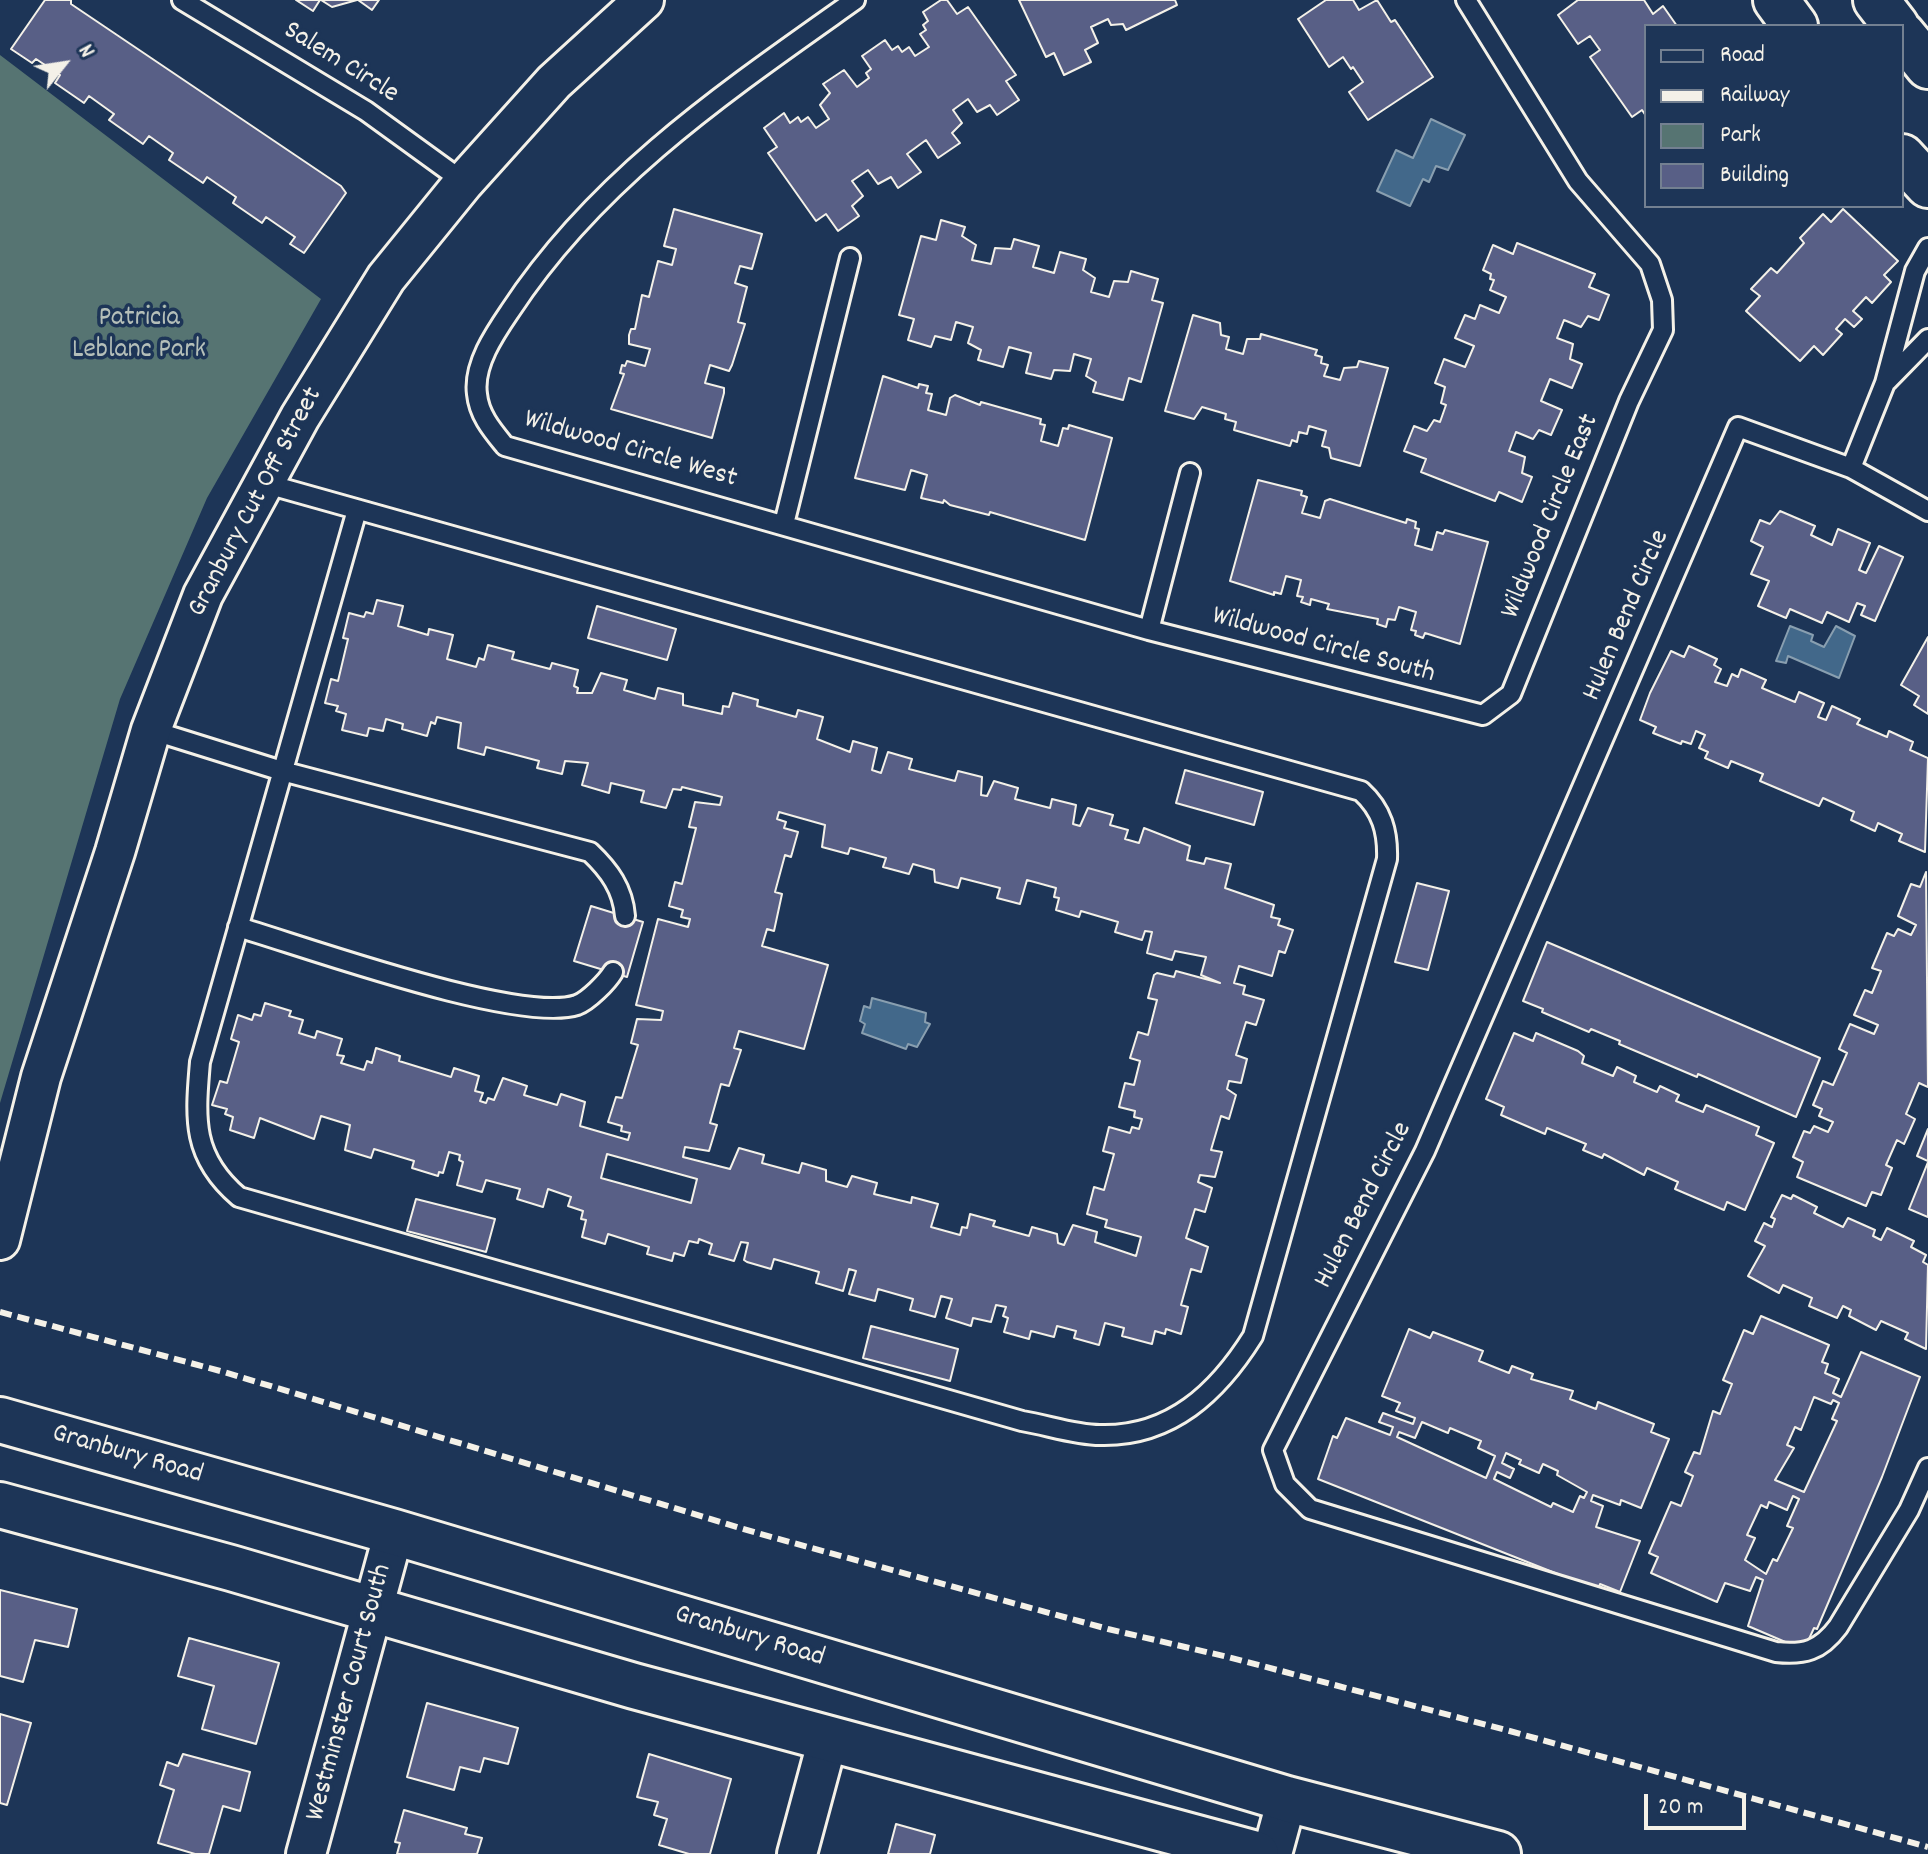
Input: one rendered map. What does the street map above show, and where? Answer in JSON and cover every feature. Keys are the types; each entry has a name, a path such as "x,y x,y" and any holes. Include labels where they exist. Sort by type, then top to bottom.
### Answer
{"main road":[{"path":"1776,0 1794,24"},
{"path":"1876,0 1894,24"},
{"path":"1904,36 1928,66"},
{"path":"1904,159 1928,185"},
{"name":"Granbury Road","path":"0,1420 394,1532 1287,1799 1498,1854"},
{"path":"0,1481 68,1524"},
{"path":"0,1505 828,1739 1256,1854"}],"street":[{"name":"Granbury Cut Off Street","path":"0,1240 41,1077 115,852 151,730 203,595 267,484 300,417 386,278 464,182 554,82 644,0"},
{"name":"Westminster Court South","path":"306,1854 394,1532"},
{"path":"797,1854 828,1739"},
{"path":"1272,1854 1287,1799"}],"lane":[{"name":"Wildwood Circle West","path":"855,0 668,137 597,201 540,265 487,345 476,392 486,422 505,446 1149,630"},
{"name":"Salem Circle","path":"184,1 366,111 464,182"},
{"name":"Wildwood Circle East","path":"1474,3 1578,181 1650,264 1662,300 1663,330 1629,401 1511,694 1483,715"},
{"path":"1851,468 1885,383 1915,271 1928,248"},
{"path":"784,524 850,258"},
{"path":"1885,383 1928,339"},
{"name":"Hulen Bend Circle","path":"1928,511 1851,468 1738,427 1425,1151 1273,1450 1285,1484 1310,1509 1776,1652 1804,1655 1827,1641 1838,1627 1909,1510 1928,1468"},
{"path":"1149,630 1190,473"},
{"path":"267,484 1361,791 1374,803 1388,835 1387,859 1253,1336 1229,1375 1203,1400 1174,1417 1143,1429 1101,1435 1022,1421 239,1197 217,1179 195,1125 200,1062 357,510"},
{"name":"Wildwood Circle South","path":"1149,630 1483,715"},
{"path":"151,730 282,771 590,852 613,878 625,916"},
{"path":"238,927 475,997 536,1009 579,1005 613,972"}],"green space":[{"name":"Patricia Leblanc Park","path":"0,55 321,299 207,498 120,699 0,1103"}],"water":[{"path":"1431,119 1465,135 1448,170 1436,166 1429,182 1423,179 1410,206 1377,191 1396,150 1413,158"},
{"path":"1790,626 1813,635 1811,641 1824,647 1836,626 1855,636 1839,678 1788,656 1786,663 1776,661"},
{"path":"872,998 926,1013 925,1022 930,1024 917,1047 908,1044 906,1049 862,1033 865,1024 860,1021 864,1006 870,1008"}],"building":[{"path":"45,0 71,0 71,4 341,186 346,193 304,253 290,244 295,237 266,217 262,223 233,203 236,197 207,177 203,183 169,160 173,153 149,136 143,144 109,120 114,114 89,96 84,103 55,83 60,75 36,59 32,63 11,49"},
{"path":"296,0 320,0 313,11"},
{"path":"321,0 357,0 332,7"},
{"path":"358,0 379,0 372,10"},
{"path":"941,0 947,0 957,14 968,7 1016,75 1006,81 1019,100 997,115 990,105 977,112 968,99 953,110 962,123 952,133 960,143 938,158 926,140 907,154 921,172 898,188 891,177 878,184 868,170 852,181 863,196 852,206 859,216 838,231 826,214 816,221 768,153 777,147 764,128 784,113 790,123 798,117 801,122 808,117 816,128 829,119 820,105 830,93 823,84 844,70 857,87 869,78 866,73 871,69 862,56 885,40 892,50 898,46 902,52 909,47 915,56 929,47 920,34 926,30 923,25 928,21 923,12"},
{"path":"1019,0 1175,0 1177,5 1126,30 1123,24 1111,25 1108,19 1091,27 1098,43 1085,50 1091,62 1064,75 1054,53 1046,57"},
{"path":"1326,0 1353,0 1359,10 1377,0 1391,22 1395,20 1433,77 1368,120 1349,92 1363,82 1353,67 1351,69 1343,57 1329,67 1298,19"},
{"path":"1578,0 1644,0 1653,14 1663,6 1676,24 1644,24 1644,113 1642,110 1632,117 1590,57 1600,50 1590,36 1578,44 1558,15"},
{"path":"674,209 762,234 752,269 740,266 735,283 747,287 738,322 745,324 732,365 729,371 710,365 705,383 724,388 712,438 611,409 624,374 620,373 622,365 625,366 627,361 645,366 650,349 629,344 629,335 631,329 635,329 642,295 649,297 658,261 672,265 676,249 664,246"},
{"path":"1843,209 1898,261 1884,275 1891,282 1872,303 1866,297 1853,311 1862,319 1854,327 1845,319 1836,329 1842,334 1823,355 1814,346 1800,361 1746,311 1760,296 1751,289 1771,268 1777,273 1804,243 1800,238 1823,214 1831,222"},
{"path":"941,220 965,227 962,236 976,245 972,260 991,264 995,248 1011,249 1014,239 1039,246 1033,267 1054,273 1060,252 1086,259 1083,270 1095,278 1091,292 1109,297 1114,281 1128,282 1131,271 1158,279 1152,300 1163,303 1141,382 1129,378 1123,400 1093,392 1096,382 1086,376 1091,359 1074,354 1070,371 1054,370 1051,379 1026,373 1031,353 1009,347 1003,367 978,360 981,350 968,343 973,327 956,322 951,340 935,336 931,347 908,340 914,319 899,315 921,236 936,240"},
{"path":"1517,243 1595,274 1589,287 1609,295 1599,320 1588,316 1581,327 1564,320 1557,338 1573,344 1570,359 1582,364 1572,388 1550,379 1541,401 1562,410 1551,435 1539,430 1533,439 1516,432 1509,451 1525,457 1522,473 1532,477 1522,502 1499,492 1495,501 1421,472 1426,459 1404,451 1414,426 1427,431 1434,420 1440,422 1446,405 1441,403 1445,387 1435,383 1444,359 1465,367 1474,346 1455,338 1465,315 1475,319 1480,305 1499,313 1506,297 1490,290 1494,280 1490,279 1491,274 1483,270 1493,245 1513,254"},
{"path":"1193,315 1220,323 1221,335 1229,337 1226,349 1243,354 1247,339 1260,339 1261,334 1317,350 1315,355 1322,357 1321,363 1328,365 1324,376 1340,380 1344,368 1357,367 1359,361 1388,368 1360,466 1331,458 1329,448 1322,446 1326,431 1309,426 1307,434 1299,432 1297,442 1292,440 1290,446 1234,430 1236,422 1225,419 1226,414 1202,407 1194,419 1165,411"},
{"path":"883,376 918,388 919,384 928,386 926,393 932,394 928,410 946,415 950,398 955,395 980,405 981,402 1041,419 1040,424 1045,425 1041,441 1058,446 1063,428 1068,429 1069,425 1112,438 1085,540 990,512 989,515 950,505 944,500 943,503 921,498 927,475 911,470 905,490 855,478"},
{"path":"1258,480 1302,491 1301,495 1307,497 1302,513 1320,518 1325,501 1330,499 1406,523 1407,519 1416,522 1415,528 1419,529 1415,545 1432,550 1437,532 1443,534 1445,530 1488,542 1460,644 1425,633 1423,638 1415,635 1416,631 1411,630 1416,612 1399,607 1395,620 1388,619 1386,627 1377,624 1378,619 1327,609 1329,604 1311,599 1310,605 1301,602 1303,597 1297,596 1301,580 1286,576 1281,594 1274,592 1274,595 1230,581"},
{"path":"1780,511 1815,526 1811,535 1832,545 1838,529 1870,543 1859,570 1866,573 1879,546 1903,557 1875,621 1861,615 1865,606 1857,603 1849,622 1827,612 1822,623 1790,609 1786,618 1758,606 1769,581 1751,574 1763,547 1751,541 1760,520 1770,524"},
{"path":"377,600 403,606 398,626 428,635 429,629 453,635 447,659 476,667 479,658 484,660 488,645 514,652 512,659 550,669 552,663 578,670 574,686 578,688 577,693 592,693 601,673 627,680 624,690 655,699 658,688 683,694 683,705 722,714 723,706 729,707 733,693 758,700 757,706 796,717 798,710 823,717 817,739 850,752 853,741 877,748 872,770 881,773 888,752 912,759 909,769 955,781 958,771 982,777 981,795 987,796 994,781 1018,788 1015,799 1050,808 1052,799 1076,805 1073,824 1080,826 1088,808 1113,815 1110,825 1128,830 1125,839 1139,843 1144,828 1190,846 1187,860 1204,864 1206,858 1231,864 1225,888 1274,905 1271,917 1280,919 1278,925 1293,930 1285,953 1279,951 1272,976 1239,966 1234,983 1245,986 1243,994 1264,1000 1256,1025 1246,1022 1236,1055 1247,1059 1241,1083 1229,1081 1227,1089 1236,1095 1229,1119 1221,1116 1211,1150 1222,1152 1215,1177 1200,1175 1198,1182 1212,1188 1205,1212 1195,1209 1186,1238 1208,1247 1201,1272 1191,1269 1181,1305 1188,1307 1181,1334 1166,1329 1165,1334 1155,1331 1152,1344 1122,1336 1124,1328 1105,1323 1099,1345 1074,1338 1076,1331 1057,1326 1054,1337 1031,1331 1029,1339 1004,1332 1008,1318 1003,1316 1006,1307 996,1305 991,1322 973,1318 971,1326 946,1318 952,1299 941,1296 935,1317 910,1310 913,1299 878,1289 875,1301 849,1294 856,1271 849,1269 843,1291 816,1283 819,1272 774,1259 771,1269 747,1262 744,1260 748,1243 741,1242 734,1261 709,1254 712,1244 699,1239 698,1243 689,1241 684,1256 674,1253 672,1261 647,1254 649,1247 608,1234 605,1244 582,1237 586,1220 581,1219 583,1211 568,1206 571,1197 548,1189 543,1207 517,1199 520,1189 486,1180 482,1192 457,1185 463,1162 459,1160 460,1155 449,1152 443,1173 439,1172 438,1176 412,1168 414,1161 374,1149 371,1158 345,1150 350,1125 321,1116 314,1139 260,1118 254,1138 230,1130 233,1117 225,1114 227,1109 212,1105 220,1081 227,1083 239,1042 231,1039 238,1015 252,1020 254,1014 261,1016 265,1003 291,1011 289,1016 303,1020 299,1033 315,1038 317,1031 342,1039 337,1055 344,1056 341,1063 364,1070 367,1061 372,1063 376,1048 400,1056 399,1061 451,1077 454,1068 479,1076 475,1091 483,1093 480,1101 486,1103 488,1098 494,1100 503,1078 527,1086 524,1095 557,1105 561,1094 585,1102 580,1126 628,1140 630,1133 621,1131 622,1126 608,1122 616,1097 622,1098 638,1045 631,1043 637,1019 661,1020 663,1011 636,1005 658,919 688,927 690,919 681,917 683,910 669,906 675,882 682,884 696,828 689,827 695,802 720,805 722,797 682,787 681,790 673,789 666,808 641,802 644,791 611,783 609,793 582,785 588,763 565,761 562,774 537,768 539,761 486,747 484,755 458,748 461,723 437,717 435,724 431,722 427,736 402,729 403,724 386,719 383,731 369,728 367,736 342,730 346,714 336,711 338,706 325,703 331,679 338,681 348,639 343,638 349,613 364,617 366,612 373,614","holes":["779,812 825,825 822,847 848,854 850,848 886,858 883,867 909,874 913,864 934,870 935,882 958,888 961,878 1000,888 997,898 1020,904 1027,880 1056,888 1054,897 1059,898 1056,910 1079,917 1081,911 1118,922 1115,932 1142,940 1145,931 1152,932 1147,953 1172,960 1175,951 1206,957 1201,975 1220,983 1176,971 1174,977 1154,975 1148,998 1157,1000 1148,1035 1138,1032 1130,1058 1140,1061 1134,1085 1125,1083 1119,1107 1135,1111 1134,1117 1142,1119 1139,1129 1132,1127 1130,1133 1109,1127 1103,1151 1114,1154 1104,1190 1094,1187 1087,1214 1107,1220 1105,1227 1141,1237 1136,1256 1095,1242 1097,1232 1073,1225 1064,1245 1058,1243 1057,1234 1032,1227 1029,1236 993,1226 995,1221 970,1214 967,1228 962,1227 960,1235 931,1227 938,1204 912,1197 911,1203 874,1194 877,1183 852,1176 847,1187 826,1181 826,1170 802,1163 799,1173 762,1163 764,1155 739,1148 730,1169 683,1157 685,1147 709,1151 717,1125 710,1123 721,1084 729,1086 741,1050 734,1048 739,1031 804,1049 828,965 762,946 767,929 774,931 782,894 775,892 785,855 791,857 798,832 784,828 786,822 777,819","607,1154 697,1179 691,1203 601,1178"]},
{"path":"597,606 676,629 667,660 588,638"},
{"path":"1928,637 1928,714 1914,705 1919,696 1901,685"},
{"path":"1689,646 1717,659 1714,665 1721,669 1715,682 1727,686 1732,674 1738,677 1741,669 1766,680 1762,688 1795,702 1799,692 1824,703 1818,717 1826,720 1832,706 1860,719 1857,724 1887,737 1889,731 1913,742 1910,750 1928,758 1925,852 1899,841 1902,834 1878,823 1875,831 1851,820 1854,812 1823,798 1819,806 1760,781 1763,774 1731,761 1728,768 1705,758 1708,752 1699,748 1705,735 1696,731 1691,744 1682,741 1681,744 1653,733 1656,727 1640,720 1650,693 1671,651 1684,657"},
{"path":"1185,770 1263,792 1254,825 1176,803"},
{"path":"1926,872 1928,1087 1919,1083 1906,1114 1915,1119 1904,1144 1897,1140 1886,1165 1892,1168 1881,1195 1872,1192 1866,1206 1797,1177 1803,1162 1793,1157 1804,1131 1810,1133 1814,1126 1828,1132 1833,1122 1819,1116 1822,1109 1813,1105 1823,1081 1833,1085 1847,1053 1839,1049 1850,1024 1874,1034 1878,1025 1854,1015 1865,990 1872,993 1881,971 1872,968 1887,933 1894,936 1898,929 1911,935 1916,925 1898,916 1911,884 1920,887"},
{"path":"1417,883 1449,891 1428,970 1395,962"},
{"path":"591,906 643,922 627,977 574,961"},
{"path":"1547,942 1820,1058 1796,1117 1619,1044 1620,1041 1591,1029 1589,1032 1523,1001"},
{"path":"1514,1033 1533,1041 1536,1033 1578,1051 1584,1056 1582,1063 1613,1076 1617,1067 1636,1076 1634,1082 1657,1092 1660,1086 1679,1095 1676,1101 1703,1112 1706,1105 1759,1127 1756,1135 1774,1143 1745,1210 1727,1202 1724,1210 1675,1189 1678,1182 1647,1168 1644,1175 1604,1154 1602,1158 1583,1150 1586,1144 1547,1128 1545,1134 1501,1115 1504,1107 1486,1099"},
{"path":"1928,1129 1928,1161 1917,1156"},
{"path":"1928,1162 1928,1217 1909,1209"},
{"path":"1782,1195 1791,1199 1793,1195 1817,1207 1814,1213 1843,1227 1848,1218 1875,1230 1873,1236 1881,1240 1887,1228 1914,1241 1911,1247 1926,1255 1923,1262 1928,1265 1926,1349 1905,1339 1908,1333 1881,1321 1876,1330 1849,1316 1851,1310 1843,1306 1837,1318 1809,1306 1812,1298 1783,1285 1779,1293 1748,1276 1765,1246 1755,1241 1764,1223 1772,1227 1775,1219 1771,1217"},
{"path":"416,1199 495,1219 486,1252 407,1231"},
{"path":"1761,1316 1829,1345 1822,1362 1828,1364 1825,1373 1839,1379 1833,1393 1841,1397 1861,1352 1920,1377 1882,1477 1817,1629 1814,1628 1804,1650 1748,1626 1763,1580 1756,1577 1750,1591 1725,1583 1717,1602 1651,1573 1658,1557 1649,1553 1671,1502 1681,1506 1693,1476 1685,1472 1694,1452 1700,1454 1713,1411 1720,1414 1732,1384 1723,1380 1744,1330 1753,1334","holes":["1814,1397 1831,1404 1833,1400 1839,1403 1832,1419 1837,1421 1804,1492 1775,1480 1794,1448 1787,1445 1795,1427 1801,1430","1793,1496 1799,1499 1787,1526 1793,1528 1777,1561 1773,1559 1766,1574 1745,1560 1755,1538 1747,1535 1761,1505 1767,1508 1769,1502 1787,1510"]},
{"path":"871,1326 958,1349 950,1381 863,1358"},
{"path":"1409,1329 1430,1338 1433,1332 1483,1351 1479,1361 1509,1373 1512,1366 1533,1374 1531,1379 1573,1391 1570,1399 1596,1409 1598,1402 1654,1424 1651,1432 1669,1439 1641,1508 1621,1500 1620,1505 1593,1495 1591,1501 1603,1506 1596,1527 1640,1541 1620,1592 1600,1584 1598,1590 1318,1479 1333,1436 1337,1438 1346,1418 1390,1435 1393,1427 1379,1422 1383,1413 1413,1424 1415,1418 1396,1411 1400,1403 1382,1396","holes":["1422,1422 1448,1433 1450,1428 1481,1441 1478,1448 1495,1456 1486,1478 1397,1437 1399,1432 1415,1438","1506,1453 1521,1460 1519,1464 1539,1473 1543,1464 1558,1471 1557,1475 1587,1492 1584,1498 1580,1496 1573,1512 1553,1503 1551,1507 1494,1479 1497,1472 1510,1478 1514,1469 1502,1463"]},
{"path":"0,1590 77,1609 68,1647 35,1640 23,1682 0,1676"},
{"path":"189,1638 279,1663 256,1744 202,1729 214,1686 178,1676"},
{"path":"427,1703 518,1728 508,1764 484,1758 480,1772 460,1767 454,1790 407,1777"},
{"path":"0,1714 31,1723 7,1805 0,1803"},
{"path":"183,1754 250,1772 240,1811 223,1806 209,1854 195,1854 158,1843 174,1790 160,1785 167,1762 178,1766"},
{"path":"649,1754 731,1779 710,1854 689,1854 659,1845 667,1819 654,1815 658,1802 637,1797"},
{"path":"404,1810 467,1828 465,1834 482,1838 477,1854 397,1854 400,1843 395,1842"},
{"path":"896,1824 935,1835 930,1854 888,1854"}],"railway":[{"path":"0,1312 224,1372 757,1533 1108,1629 1506,1730 1928,1847"}]}
